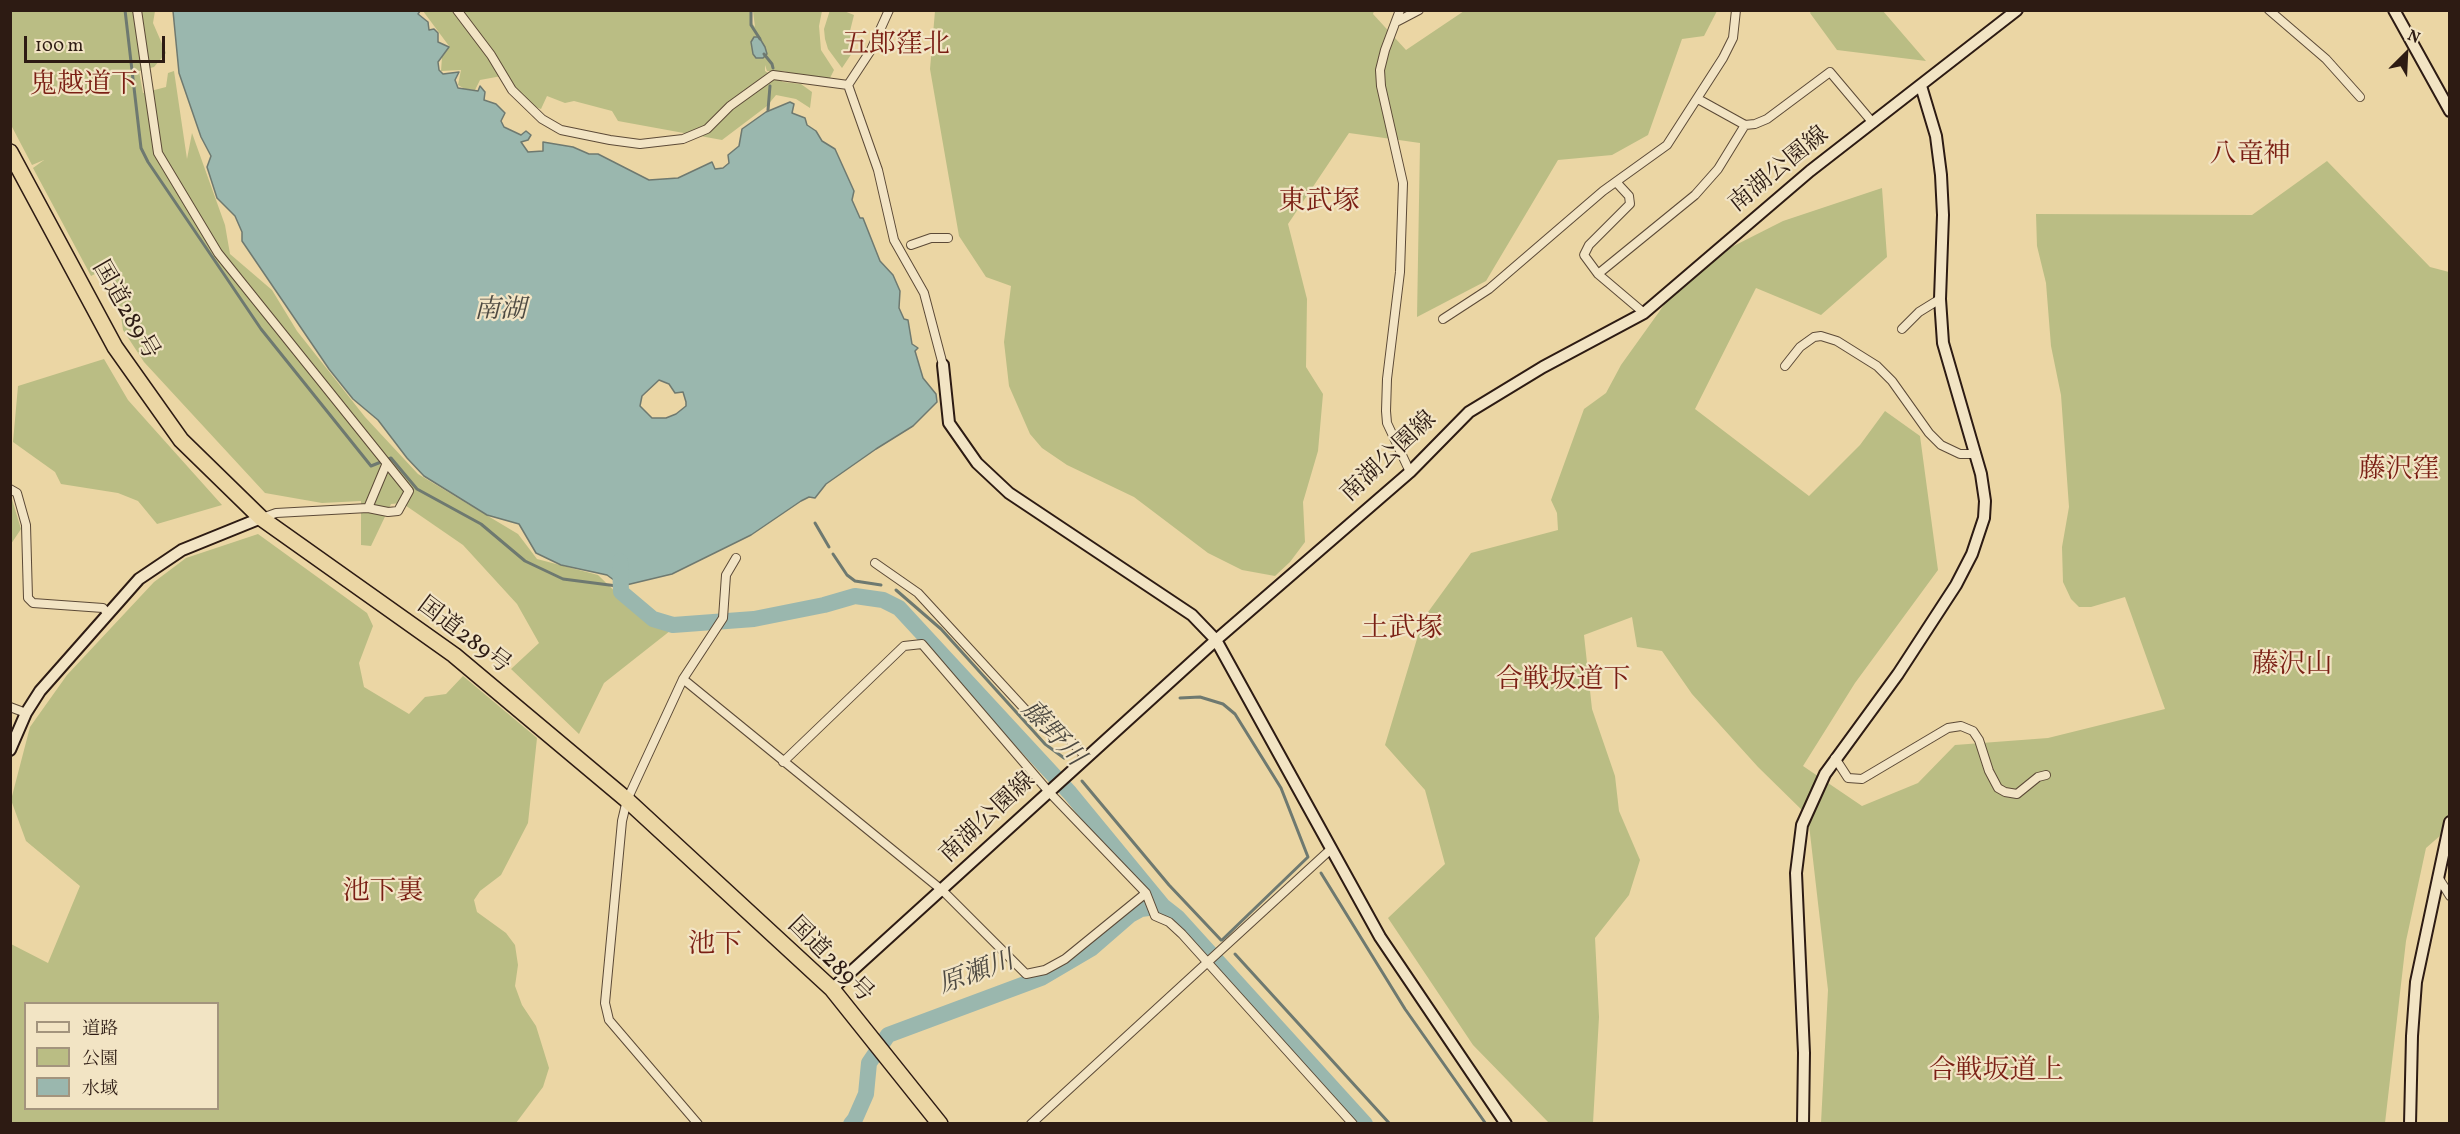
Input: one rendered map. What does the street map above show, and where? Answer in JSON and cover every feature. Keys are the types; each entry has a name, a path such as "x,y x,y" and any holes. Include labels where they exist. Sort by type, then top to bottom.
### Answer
{"highway":[{"name":"国道289号","path":"10,152 115,347 181,440 261,518 454,655 627,800 832,989 940,1124"}],"street":[{"path":"10,750 40,690 139,579 164,560 276,513 368,508 388,512 398,511 409,491 218,253 158,153 137,10"},
{"path":"457,10 491,55 512,90 542,119 561,130 610,140 640,144 691,135 707,129 730,106 773,75 848,85"},
{"path":"848,85 871,50 889,10"},
{"path":"1400,10 1380,70 1381,86 1403,183 1400,272 1387,379 1386,411 1387,423 1410,472"},
{"path":"1398,21 1419,10"},
{"path":"1443,319 1489,289 1603,191 1667,145 1698,99 1732,38 1736,10"},
{"name":"南湖公園線","path":"832,989 943,891 1067,774 1216,640 1410,472 1469,412 1543,368 1644,313 1810,171 2017,10"},
{"path":"2269,10 2326,59 2360,97"},
{"path":"2394,10 2450,111"},
{"path":"1698,99 1744,125 1767,119 1830,72 1873,123"},
{"path":"848,85 878,170 894,240 924,293 943,365 949,423 977,464 1009,493 1191,615 1216,640 1380,937 1506,1124"},
{"path":"1803,1124 1804,1053 1796,873 1802,825 1825,774 1835,758 1898,674 1956,585 1972,554 1983,518 1985,501 1976,454 1943,343 1940,299 1943,215 1941,175 1936,136 1921,86"},
{"path":"1598,274 1695,195 1718,169 1744,125"},
{"path":"1617,183 1629,195 1630,204 1589,245 1584,255 1598,274 1644,313"},
{"path":"911,245 931,238 948,238"},
{"path":"1902,329 1919,312 1940,299"},
{"path":"1785,366 1800,346 1815,337 1838,341 1885,373 1941,445 1960,454 1976,454"},
{"path":"368,508 386,465"},
{"path":"10,489 17,493 26,525 28,598 33,603 103,608 108,614"},
{"path":"698,1124 609,1020 605,1003 622,821 627,800 683,679 723,618 726,575 736,558"},
{"path":"875,563 918,593 1033,718 1059,729 1086,757"},
{"path":"783,762 904,646 922,644 1049,792 1146,893 1151,902 1153,914 1169,922 1207,961 1353,1124"},
{"path":"683,679 943,891 1026,974 1044,970 1065,959 1146,893"},
{"path":"10,707 27,713"},
{"path":"1835,758 1848,778 1862,779 1948,728 1961,726 1973,731 1998,788 2005,792 2018,794 2038,777 2046,775"},
{"path":"2410,1124 2416,982 2450,822"},
{"path":"1031,1124 1220,948 1331,849"},
{"path":"2437,876 2450,896"}],"green space":[{"path":"751,10 752,23 755,27 753,11 822,11 819,26 821,50 834,70 829,80 782,71 767,71 765,65 765,71 783,82 801,84 812,92 810,108 796,99 776,95 767,106 722,140 618,121 612,111 574,101 565,103 547,96 541,109 527,104 515,91 507,75 480,80 475,90 465,89 458,85 461,70 441,71 442,57 449,46 423,11"},
{"path":"830,10 844,11 854,15 850,31 852,53 842,68 828,49 825,39 824,29"},
{"path":"10,11 155,11 153,23 166,53 154,67 139,71 143,93 166,87 168,73 174,71 187,159 192,133 225,225 230,254 272,290 297,331 365,417 418,474 518,534 537,559 598,575 631,607 675,627 604,683 579,734 511,669 539,643 517,604 463,545 402,503 391,504 371,546 361,545 361,501 322,503 265,493 144,362 123,330 117,289 108,274 99,272 91,276 33,168 44,160 32,165 11,125"},
{"path":"935,11 1374,11 1373,14 1406,50 1464,11 1717,11 1704,36 1682,39 1648,135 1612,155 1558,160 1486,281 1417,317 1420,143 1349,133 1288,224 1307,299 1306,367 1323,394 1318,451 1303,502 1305,542 1290,562 1275,576 1242,570 1208,553 1134,497 1067,465 1042,448 1030,434 1009,386 1004,342 1011,286 986,277 959,236 930,69"},
{"path":"1811,11 1883,11 1926,61 1837,50 1810,13"},
{"path":"2327,161 2430,267 2449,272 2449,828 2426,848 2406,941 2385,1123 1821,1123 1828,990 1808,816 1758,767 1692,694 1662,651 1637,647 1632,617 1584,635 1592,709 1615,776 1619,811 1640,860 1629,895 1595,938 1599,1017 1593,1123 1549,1123 1473,1045 1388,918 1445,864 1425,790 1385,745 1423,619 1471,553 1558,530 1557,513 1551,500 1584,409 1606,393 1621,365 1679,284 1702,262 1783,221 1882,188 1887,257 1821,315 1756,288 1695,409 1809,496 1860,445 1885,411 1920,436 1938,570 1855,683 1803,766 1862,806 1918,783 1955,745 2048,738 2165,709 2125,597 2091,607 2079,607 2071,599 2063,582 2062,547 2069,507 2061,395 2051,346 2046,283 2037,246 2036,214 2252,215"},
{"path":"104,359 128,400 222,505 157,524 138,501 118,493 61,484 55,472 13,442 18,386"},
{"path":"11,496 21,529 10,544"},
{"path":"258,534 367,613 373,626 359,663 364,687 409,714 425,697 446,694 463,676 537,738 528,823 501,875 480,891 474,900 477,912 506,933 515,945 518,965 515,986 522,1005 536,1026 549,1068 543,1087 516,1123 11,1123 11,944 48,963 80,886 26,841 11,800 30,727 67,675 154,582 186,558"}],"water":[{"name":"南湖","path":"173,11 420,11 418,14 428,22 429,30 434,29 438,33 438,42 449,47 438,62 439,70 443,74 459,72 455,80 458,88 478,91 480,86 485,92 484,100 496,104 505,113 501,121 504,127 521,135 526,131 531,135 528,140 521,142 528,152 543,151 543,142 573,147 589,154 598,154 649,180 678,178 712,162 715,169 723,168 729,163 728,155 739,146 742,129 766,112 790,102 794,104 792,113 805,118 807,125 816,131 822,141 835,149 854,191 852,200 860,218 863,218 880,261 893,275 900,291 899,308 904,319 908,320 912,344 918,348 915,351 923,378 936,394 937,402 913,426 826,484 815,498 809,497 801,501 751,535 672,574 622,586 607,575 561,565 536,553 519,524 487,515 424,476 378,420 353,399 329,369 242,241 242,232 235,216 217,198 207,167 211,156 201,137 179,73","holes":["659,380 669,384 675,393 683,392 686,406 666,418 652,418 640,406 642,396"]},
{"path":"754,37 759,37 765,47 767,54 763,58 756,58 753,54 751,42"}],"waterway":[{"path":"125,10 141,148 148,162 261,329 371,466 391,458 417,489 481,524 525,561 563,579 617,586 621,592"},
{"path":"751,10 751,25 760,39"},
{"path":"764,54 773,68"},
{"path":"768,110 770,86"},
{"path":"815,523 829,547"},
{"path":"833,554 847,575 855,581 881,585"},
{"name":"藤野川","path":"620,561 621,592 653,619 673,625 754,619 824,605 855,596 883,600 899,608 1070,793 1163,906 1177,917 1365,1124"},
{"path":"896,590 941,629 1045,744 1064,758"},
{"path":"1180,698 1200,697 1223,704 1235,714 1281,788 1308,857 1222,940"},
{"path":"1082,781 1169,885 1221,940"},
{"path":"1321,873 1405,1009 1486,1124"},
{"name":"原瀬川","path":"851,1124 866,1094 869,1063 888,1035 1041,978 1092,948 1130,915 1141,909 1163,906"},
{"path":"1235,954 1390,1124"}],"district":[{"name":"五郎窪北","path":"896,47"},
{"name":"鬼越道下","path":"84,87"},
{"name":"八竜神","path":"2250,157"},
{"name":"東武塚","path":"1319,204"},
{"name":"藤沢窪","path":"2399,472"},
{"name":"土武塚","path":"1402,631"},
{"name":"藤沢山","path":"2292,667"},
{"name":"合戦坂道下","path":"1563,682"},
{"name":"池下裏","path":"383,894"},
{"name":"池下","path":"715,947"},
{"name":"合戦坂道上","path":"1996,1073"}]}
